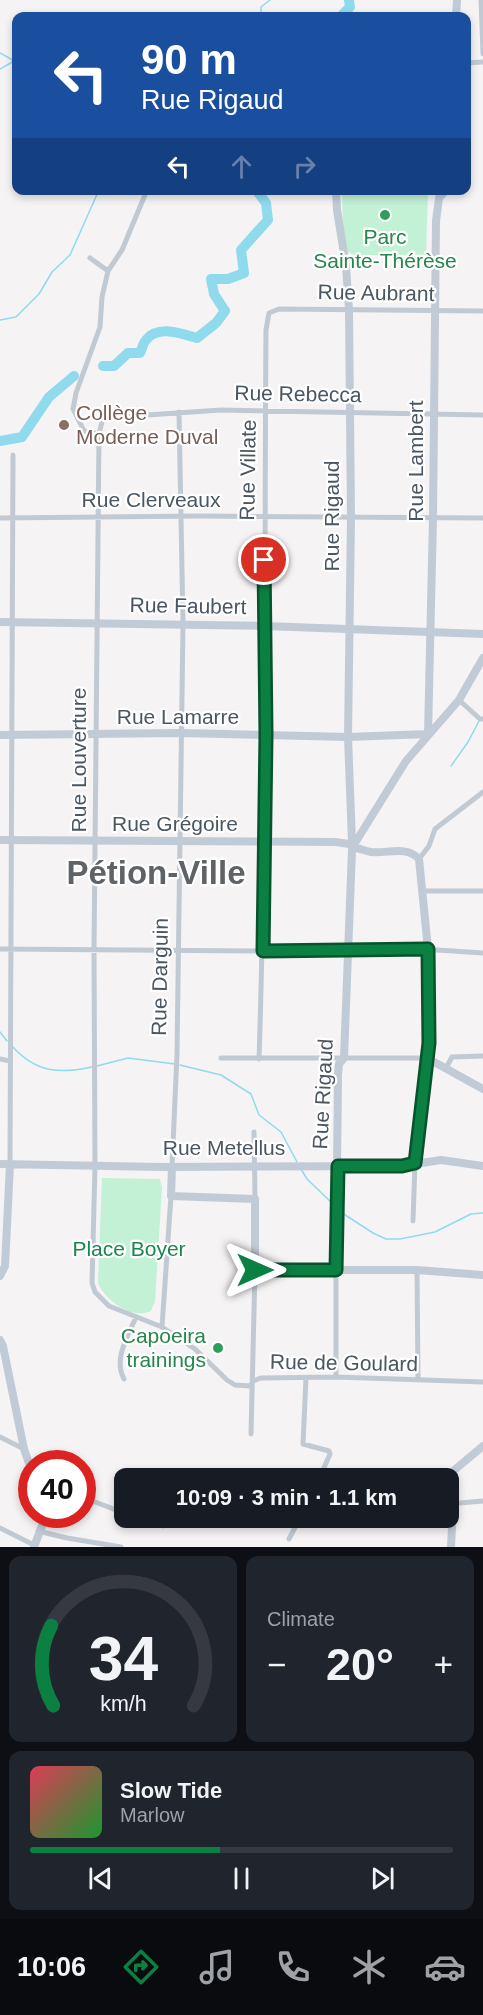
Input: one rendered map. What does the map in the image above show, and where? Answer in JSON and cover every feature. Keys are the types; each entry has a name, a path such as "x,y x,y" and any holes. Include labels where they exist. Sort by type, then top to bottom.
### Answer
{"street":[{"path":"481,0 483,54"},
{"path":"99,434 84,430 73,409 76,393 100,327 102,297 108,271 122,250 145,195"},
{"name":"Rue Rigaud","path":"336,195 346,266 349,310 351,518 348,736 353,846 349,949 346,959 344,1058 339,1064 338,1074 336,1377"},
{"name":"Rue Lambert","path":"428,734 434,518 436,210 442,195"},
{"path":"90,258 108,271"},
{"name":"Rue Aubrant","path":"269,313 279,309 483,311"},
{"name":"Rue Villate","path":"259,1059 266,735 264,517 266,330 269,313"},
{"name":"Rue Rebecca","path":"99,434 103,418 179,412 265,410 483,415"},
{"name":"Rue Darguin","path":"162,1327 177,1075 183,624 179,412"},
{"name":"Rue Louverture","path":"95,1292 92,1283 95,1166 94,950 99,434"},
{"path":"0,1276 5,1266 10,1164 13,455"},
{"name":"Rue Clerveaux","path":"0,518 483,518"},
{"name":"Rue Faubert","path":"0,622 265,626 483,634"},
{"path":"353,846 406,761 459,700 483,658"},
{"path":"459,700 480,719 483,719"},
{"name":"Rue Lamarre","path":"0,735 180,733 348,736 428,734"},
{"path":"413,1221 415,1163 429,1043 428,949 419,859 429,846 435,829 483,792"},
{"path":"477,798 483,803"},
{"name":"Rue Grégoire","path":"0,840 342,842 370,852 405,851 414,853 419,859"},
{"path":"423,891 483,891"},
{"path":"0,949 263,951 428,949 483,953"},
{"path":"446,1068 452,1057 483,1056"},
{"path":"221,1058 427,1058 483,1089"},
{"path":"0,1059 10,1061"},
{"path":"251,1434 255,1270 254,1132"},
{"name":"Rue Metellus","path":"0,1164 172,1167 402,1166 441,1160 483,1166"},
{"path":"171,1196 255,1200"},
{"path":"255,1270 417,1270 479,1274"},
{"path":"417,1270 418,1380"},
{"name":"Rue de Goulard","path":"95,1292 109,1306 162,1327 195,1349 235,1385 250,1386 253,1381 261,1378 336,1377 483,1382"},
{"path":"124,1379 120,1367 122,1350 136,1317"},
{"path":"0,1340 16,1401 24,1449"},
{"path":"306,1378 303,1444 329,1451 330,1454 324,1468"},
{"path":"0,1437 24,1449"},
{"path":"457,1468 483,1446"},
{"path":"459,1503 483,1501"},
{"path":"96,1502 114,1509"},
{"path":"0,1528 34,1546 40,1528"},
{"path":"289,1539 295,1528"},
{"path":"451,1547 452,1528"},
{"path":"38,1531 67,1539 121,1547"}],"green space":[{"name":"Parc Sainte-Thérèse","path":"342,195 428,195 426,255 354,255 348,252 343,238"},
{"name":"Place Boyer","path":"102,1178 160,1179 162,1188 155,1301 151,1311 136,1313 120,1307 107,1296 98,1283"}],"waterway":[{"path":"261,12 261,7 270,0"},
{"path":"345,12 350,7 349,0"},
{"path":"0,53 12,60"},
{"path":"0,69 12,62"},
{"path":"0,320 16,317 39,294 52,272 70,255 97,195"},
{"path":"103,366 114,366 128,353 140,353 145,341 157,332 170,331 197,338 216,323 225,311 214,294 211,279 228,279 244,273 241,250 268,220 266,203 260,195"},
{"path":"0,441 22,437 49,397 74,376"},
{"path":"451,766 479,721"},
{"path":"0,1032 7,1041"},
{"path":"12,1046 30,1062 49,1069 59,1071 92,1067"},
{"path":"97,1066 128,1058 175,1064"},
{"path":"180,1065 221,1075 251,1094 259,1115 281,1132 297,1162"},
{"path":"301,1169 307,1179 334,1205"},
{"path":"339,1211 386,1239 400,1239 435,1232 471,1214 483,1213"}],"place":[{"name":"Parc Sainte-Thérèse","path":"385,215"},
{"name":"Collège Moderne Duval","path":"64,425"},
{"name":"Capoeira trainings","path":"218,1348"}],"district":[{"name":"Pétion-Ville","path":"156,872"}],"route":[{"path":"255,1270 336,1270 338,1166 402,1166 415,1163 429,1043 428,949 263,951 266,735 264,560"}]}
